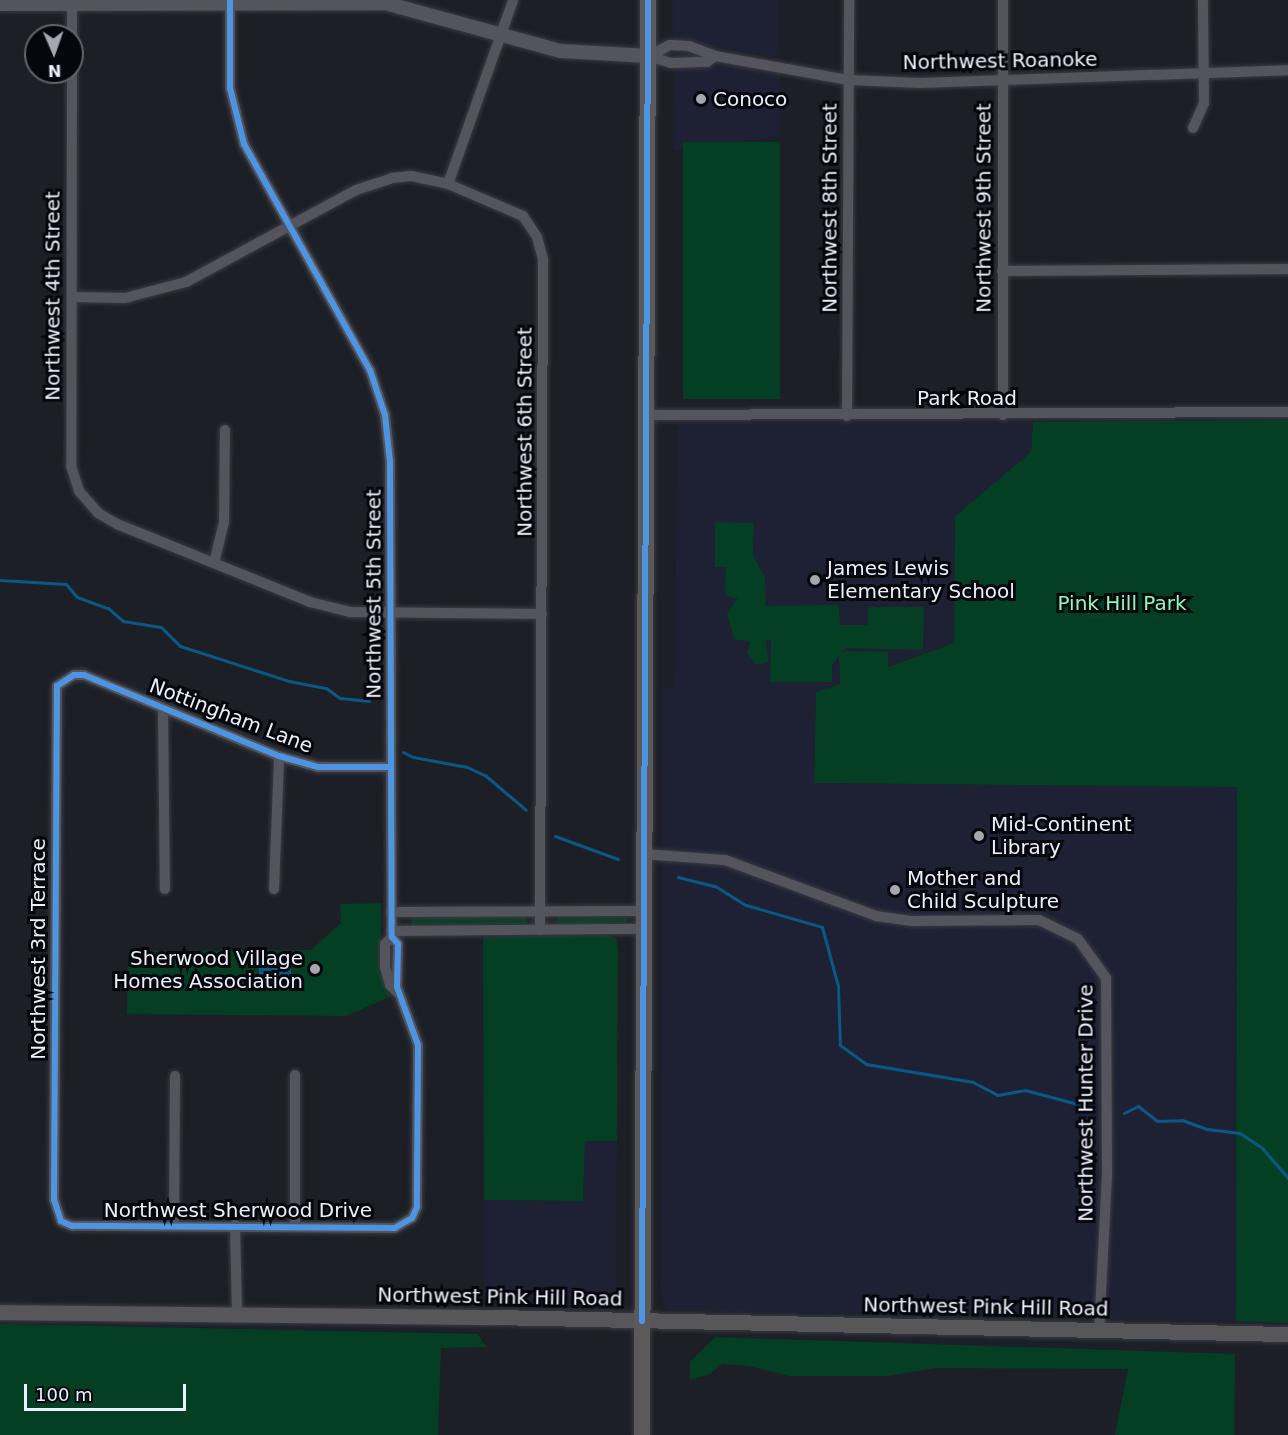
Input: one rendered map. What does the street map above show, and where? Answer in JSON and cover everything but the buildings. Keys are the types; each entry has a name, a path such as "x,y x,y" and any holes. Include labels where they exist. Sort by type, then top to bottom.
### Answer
{"main road":[{"path":"642,1435 648,0"},
{"name":"Northwest Pink Hill Road","path":"0,1312 642,1321 1288,1334"}],"street":[{"path":"448,184 513,0"},
{"name":"Northwest 8th Street","path":"847,416 849,0"},
{"name":"Northwest 9th Street","path":"1003,0 1003,415"},
{"path":"1193,128 1204,103 1203,0"},
{"path":"0,4 72,2 385,3 499,37 561,51 649,56"},
{"path":"72,2 72,24"},
{"name":"Northwest 5th Street","path":"230,2 230,88 244,144 370,370 385,415 390,462 392,934 385,944 385,967 390,985 399,993 418,1046 417,1207 412,1218"},
{"name":"Northwest Roanoke","path":"649,56 670,45 689,46 715,56 849,80 1003,80 1288,70"},
{"name":"Northwest Roanoke","path":"649,56 671,63 707,62 715,56"},
{"name":"Northwest 4th Street","path":"72,84 70,466 80,491 98,513 214,563"},
{"name":"Northwest 6th Street","path":"72,297 125,298 156,293 186,282 374,181 411,176 448,184 523,216 537,237 543,259 540,930"},
{"path":"1002,270 1288,269"},
{"name":"Park Road","path":"646,415 847,416 1288,412"},
{"path":"225,430 224,522 214,563 310,602 350,612 542,614"},
{"name":"Nottingham Lane","path":"65,679 84,675 279,756 318,767 391,767"},
{"name":"Northwest 3rd Terrace","path":"61,1221 54,1200 54,708 57,686 65,679"},
{"path":"163,709 165,889"},
{"path":"274,889 279,756"},
{"name":"Northwest Hunter Drive","path":"644,854 725,860 876,916 911,921 1039,920 1078,939 1106,978 1107,1174 1099,1330"},
{"path":"391,912 643,911"},
{"path":"392,934 643,929"},
{"path":"295,1075 295,1225"},
{"path":"174,1226 175,1076"},
{"name":"Northwest Sherwood Drive","path":"61,1221 72,1226 295,1225 395,1228 412,1218"},
{"path":"235,1225 237,1316"}],"shaded area":[{"path":"673,0 779,0 780,57 673,40"},
{"path":"728,65 780,73 780,136 673,151 675,68"},
{"path":"677,422 1033,422 1031,452 955,516 954,643 816,692 814,783 1237,787 1236,1321 673,1310 665,1307 661,1291 663,688 675,687"},
{"path":"585,1140 617,1141 616,1302 484,1299 484,1200 583,1201"}],"green space":[{"path":"683,142 780,142 780,399 683,399"},
{"name":"Pink Hill Park","path":"1288,420 1288,1323 1236,1321 1237,787 814,783 816,692 840,684 839,655 845,651 888,652 888,667 954,643 955,516 1031,452 1033,422"},
{"path":"715,522 754,523 753,555 765,578 766,606 839,605 840,625 868,625 868,607 924,607 923,650 845,648 832,665 832,682 770,682 771,640 766,641 769,662 756,665 747,653 750,642 734,639 727,613 738,599 725,595 726,567 715,567"},
{"path":"381,903 381,972 390,997 346,1016 127,1014 128,951 311,950 341,923 340,904"},
{"path":"412,916 526,917 528,924 411,926"},
{"path":"558,917 627,917 627,919 626,922 584,926 554,925"},
{"path":"608,935 616,939 618,947 617,1141 585,1141 583,1201 484,1200 483,937"},
{"path":"0,1324 478,1334 486,1347 441,1348 438,1435 0,1435"},
{"path":"715,1337 1235,1354 1234,1435 1115,1435 1128,1369 935,1368 887,1376 789,1376 749,1366 722,1364 710,1374 690,1380 690,1362"}],"water":[{"path":"259,953 291,953 291,990 259,990"}],"waterway":[{"path":"0,580 66,584 77,597 108,608 123,621 161,627 180,646 289,681 326,688 340,698 369,701"},
{"path":"403,752 413,757 467,767 486,776 526,810"},
{"path":"555,836 618,859"},
{"path":"678,877 715,886 746,905 822,927 838,986 840,1045 866,1064 973,1082 997,1095 1025,1090 1085,1106"},
{"path":"1124,1113 1138,1106 1157,1121 1182,1120 1207,1129 1240,1133 1262,1148 1288,1178"}],"cycle path":[{"path":"230,0 230,88 244,144 370,370 385,415 390,462 392,937 398,944 397,987 418,1045 417,1207 412,1218 395,1228 72,1226 61,1221 54,1200 57,686 74,675 84,675 279,756 318,767 391,767"},
{"path":"642,1321 648,0"}],"place":[{"name":"Conoco","path":"701,99"},
{"name":"James Lewis Elementary School","path":"815,580"},
{"name":"Mid-Continent Library","path":"979,836"},
{"name":"Mother and Child Sculpture","path":"895,890"},
{"name":"Sherwood Village Homes Association","path":"315,969"}]}
